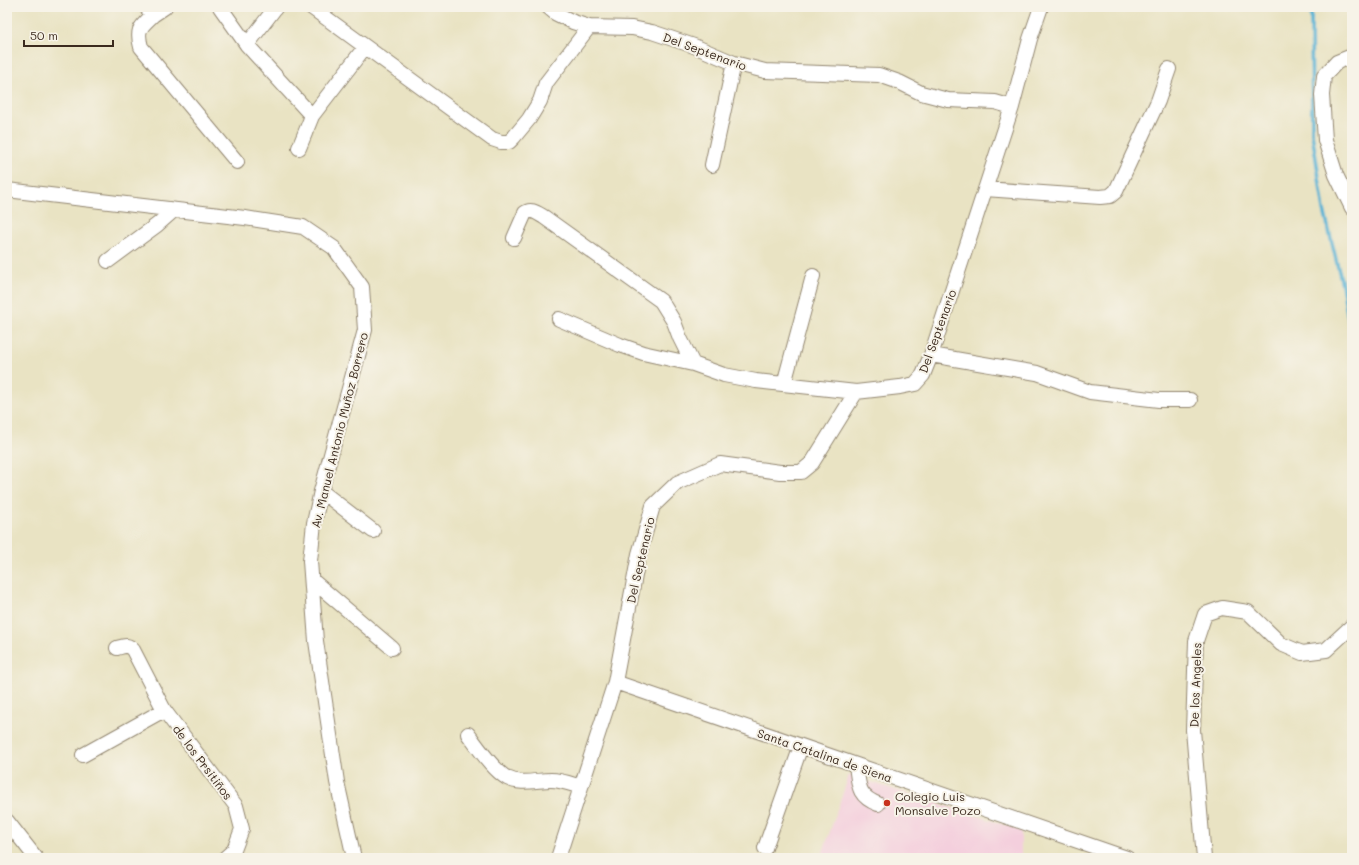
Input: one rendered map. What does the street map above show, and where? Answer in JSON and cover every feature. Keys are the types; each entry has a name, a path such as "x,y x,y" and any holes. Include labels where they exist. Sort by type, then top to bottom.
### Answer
{"street":[{"path":"165,7 150,11 140,27 138,37 141,47 237,162"},
{"path":"220,7 247,45 312,116"},
{"path":"247,45 276,7"},
{"path":"311,7 492,139 501,142 509,142 529,118 540,101 546,83 589,27"},
{"name":"Del Septenario","path":"548,7 555,13 573,22 589,27 632,28 652,32 694,46 734,63 764,71 879,75 921,93 948,100 995,102 1012,107 931,355 923,375 915,384 856,392 812,463 801,472 780,472 720,464 677,483 653,506 639,554 615,682 558,858"},
{"path":"1012,107 1030,39 1041,7"},
{"path":"299,148 312,116 365,47"},
{"path":"1352,56 1337,62 1324,76 1322,95 1325,140 1336,175 1352,208"},
{"path":"712,165 734,63"},
{"path":"985,190 1100,197 1110,196 1116,191 1144,132 1158,101 1169,69"},
{"name":"Av. Manuel Antonio Muñoz Borrero","path":"7,190 303,227 334,248 362,287 365,330 321,491 314,523 310,561 316,641 337,782 354,858"},
{"path":"108,261 157,225 174,210"},
{"path":"514,238 525,213 532,210 544,217 661,301 674,322 693,364"},
{"path":"784,384 813,276"},
{"path":"559,319 620,345 643,353 693,364 724,375 756,381 856,392"},
{"path":"931,355 1037,373 1090,392 1159,400 1190,400"},
{"path":"321,491 373,531"},
{"path":"312,580 392,648"},
{"name":"De los Angeles","path":"1204,858 1193,730 1196,641 1205,614 1222,608 1248,612 1281,644 1302,653 1326,650 1352,626"},
{"name":"de los Prsitiños","path":"116,648 127,645 131,647 164,710 236,806 242,829 234,850 225,858"},
{"name":"Santa Catalina de Siena","path":"615,682 1127,858"},
{"path":"83,755 164,710"},
{"path":"468,734 493,766 508,778 518,781 552,780 564,782 581,788"},
{"path":"765,848 801,746"},
{"path":"856,765 860,792 871,802 878,804"},
{"path":"7,821 36,858"}],"shaded area":[{"name":"Colegio Luis Monsalve Pozo","path":"849,775 1021,830 1021,858 821,858"}],"waterway":[{"path":"1311,7 1312,133 1324,210 1342,284 1352,341"}],"place":[{"name":"Colegio Luis Monsalve Pozo","path":"887,803"}]}
